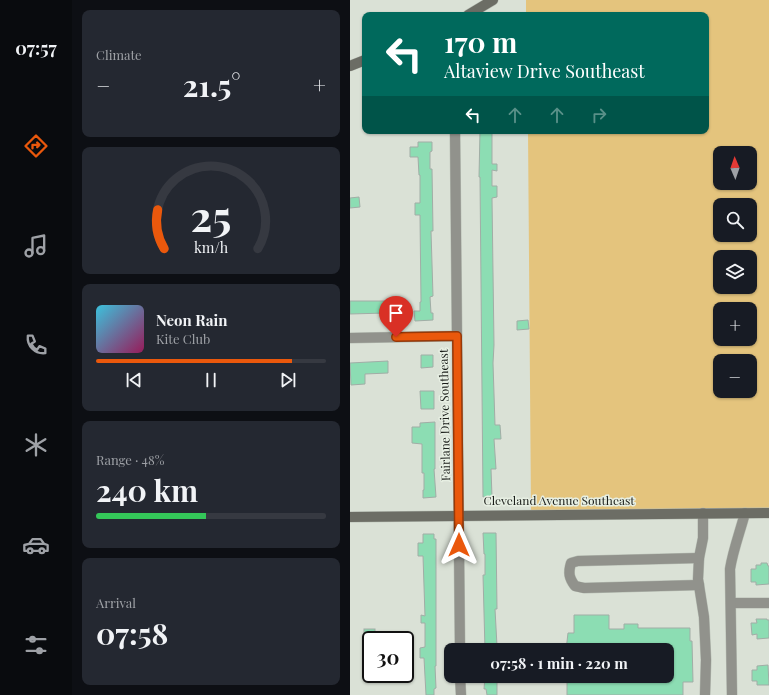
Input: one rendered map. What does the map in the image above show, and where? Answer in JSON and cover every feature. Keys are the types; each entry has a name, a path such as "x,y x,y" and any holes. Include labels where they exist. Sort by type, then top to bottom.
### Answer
{"main road":[{"path":"473,12 493,0"},
{"path":"350,66 362,61"},
{"name":"Cleveland Avenue Southeast","path":"350,517 769,513"}],"street":[{"name":"Fairlane Drive Southeast","path":"455,134 460,643"},
{"path":"350,338 457,336"},
{"path":"703,513 704,538 699,558 698,580 704,618 706,660 705,695"},
{"path":"732,695 730,569 733,552 745,513"},
{"path":"699,558 578,561 571,563 568,570 570,579 575,586 584,588 699,585"},
{"path":"731,603 769,603"},
{"path":"460,683 460,695"}],"shaded area":[{"path":"526,0 769,0 769,516 625,516 531,510 528,134 709,134 709,12 526,12"}],"building":[{"path":"480,134 492,134 492,164 497,164 497,171 492,170 492,186 497,186 497,197 492,198 493,363 495,425 500,425 501,439 494,439 496,469 491,469 492,497 483,497 479,177"},
{"path":"418,142 432,142 432,151 430,152 430,169 432,169 433,231 431,231 433,296 430,297 433,320 415,321 414,311 420,311 421,302 420,215 415,215 415,203 420,203 420,175 418,157 410,157 410,147 418,147"},
{"path":"359,197 360,207 350,208 350,198"},
{"path":"350,301 386,301 386,313 350,314"},
{"path":"528,320 529,329 517,330 517,321"},
{"path":"421,355 433,355 433,367 421,368"},
{"path":"388,361 388,373 365,374 365,384 351,385 350,363"},
{"path":"420,391 434,391 434,409 421,409"},
{"path":"435,422 434,469 436,497 423,498 424,473 422,473 422,444 412,443 412,427 420,427 420,423"},
{"path":"483,533 496,533 497,609 495,609 497,643 485,643"},
{"path":"423,534 434,534 434,539 436,539 436,688 434,689 434,695 426,695 424,658 420,658 420,648 425,647 425,623 421,623 421,615 425,616 423,556 418,556 418,543 423,543"},
{"path":"761,563 767,563 769,566 769,584 756,585 756,582 751,582 751,569 756,569 756,565 761,565"},
{"path":"574,615 609,615 609,629 624,629 624,624 638,624 638,628 690,628 690,641 692,641 693,682 683,682 683,695 567,695 567,683 674,683 674,643 567,643 568,633 574,633"},
{"path":"756,619 769,620 769,638 757,639 757,634 752,635 751,623 757,623"},
{"path":"364,629 375,629 375,631 364,631"},
{"path":"768,665 769,685 757,685 757,681 752,681 752,670 757,670 757,666"},
{"path":"484,683 497,683 497,695 487,695 486,689 484,689"}],"route":[{"path":"396,337 457,336 459,545"}]}
